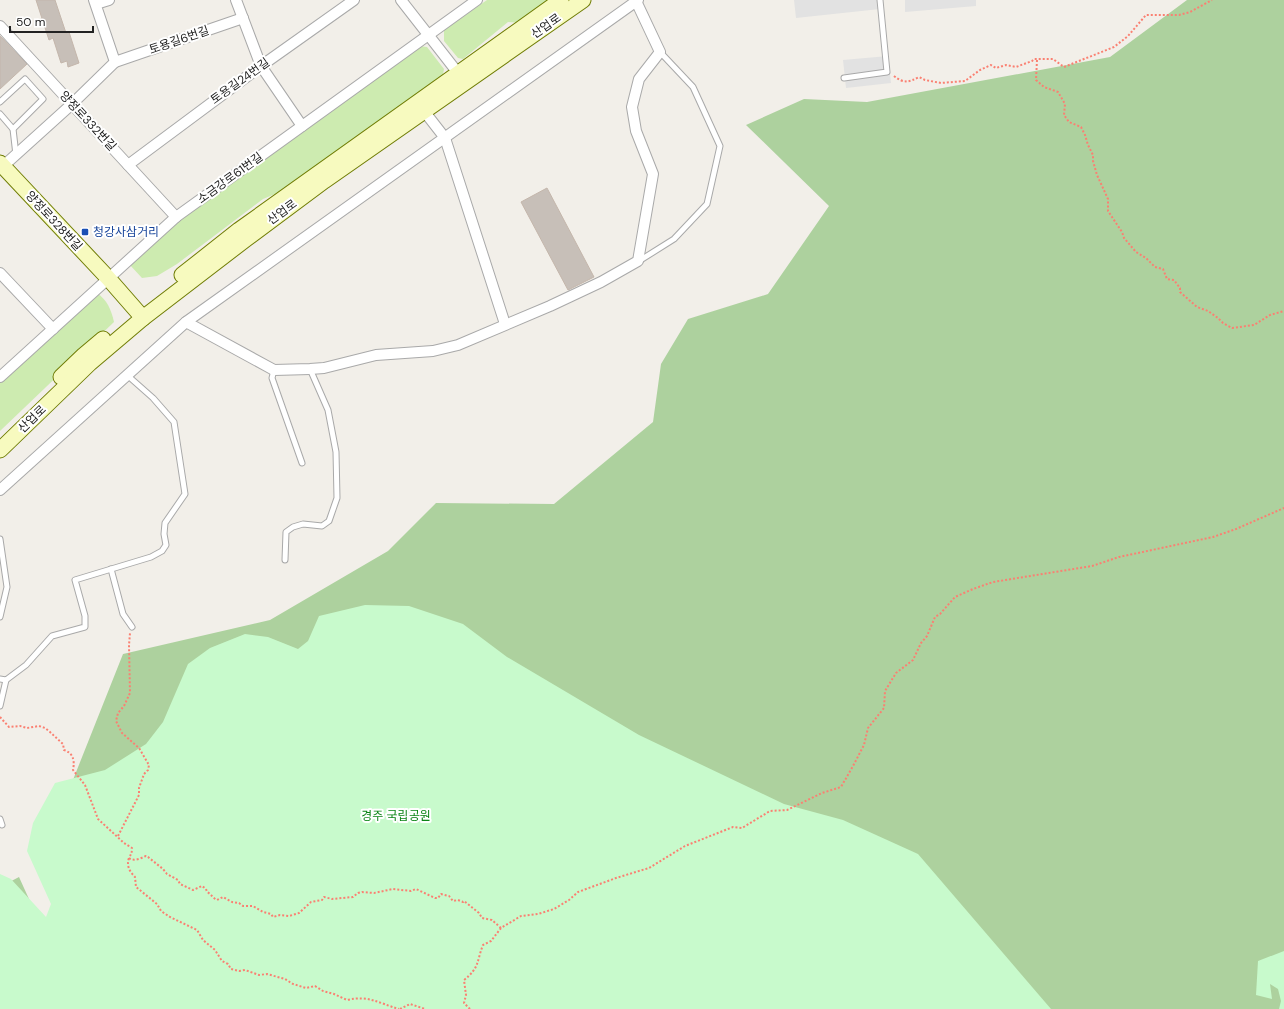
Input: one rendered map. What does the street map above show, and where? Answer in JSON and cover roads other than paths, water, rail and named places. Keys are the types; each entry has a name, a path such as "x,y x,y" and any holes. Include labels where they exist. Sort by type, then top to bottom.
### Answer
{"street":[{"path":"109,0 95,2 115,62"},
{"path":"236,0 261,66 302,126"},
{"name":"토용길24번길","path":"128,165 261,66 354,0"},
{"path":"401,0 458,73"},
{"name":"소금강로61번길","path":"0,378 176,217 477,0"},
{"name":"산업로","path":"0,450 140,315 239,230 561,0"},
{"name":"산업로","path":"0,436 84,355 324,181 583,0"},
{"path":"0,490 186,322 637,1 660,52 639,79 632,107 636,131 653,174 638,261 601,282 550,306 458,345 433,351 376,355 324,368 274,370 186,322"},
{"name":"토용길6번길","path":"1,166 72,104 115,62 242,18"},
{"name":"양정로332번길","path":"0,26 176,217"},
{"path":"424,111 445,138 505,324"},
{"name":"양정로328번길","path":"1,166 108,278 140,315"},
{"path":"0,273 53,329"}],"lane":[{"path":"844,78 887,72 880,0"},
{"path":"638,261 674,239 707,204 720,146 693,87 660,52"},
{"path":"0,102 25,79 43,99 13,129"},
{"path":"0,114 13,129 16,154"},
{"path":"285,560 286,532 293,527 303,524 322,526 329,521 337,498 336,452 328,410 310,369"},
{"path":"274,370 272,378 302,463"},
{"path":"0,706 6,680 26,665 52,636 85,627 85,616 75,580 152,557 162,551 166,545 164,534 165,523 185,494 174,422 153,398 127,375"},
{"path":"0,539 7,587 0,617"},
{"path":"111,569 123,614 132,627"},
{"path":"0,679 6,680"},
{"path":"0,819 2,825"}],"place":[{"name":"청강사삼거리","path":"85,232"}],"park label":[{"name":"경주 국립공원","path":"396,816"}]}
